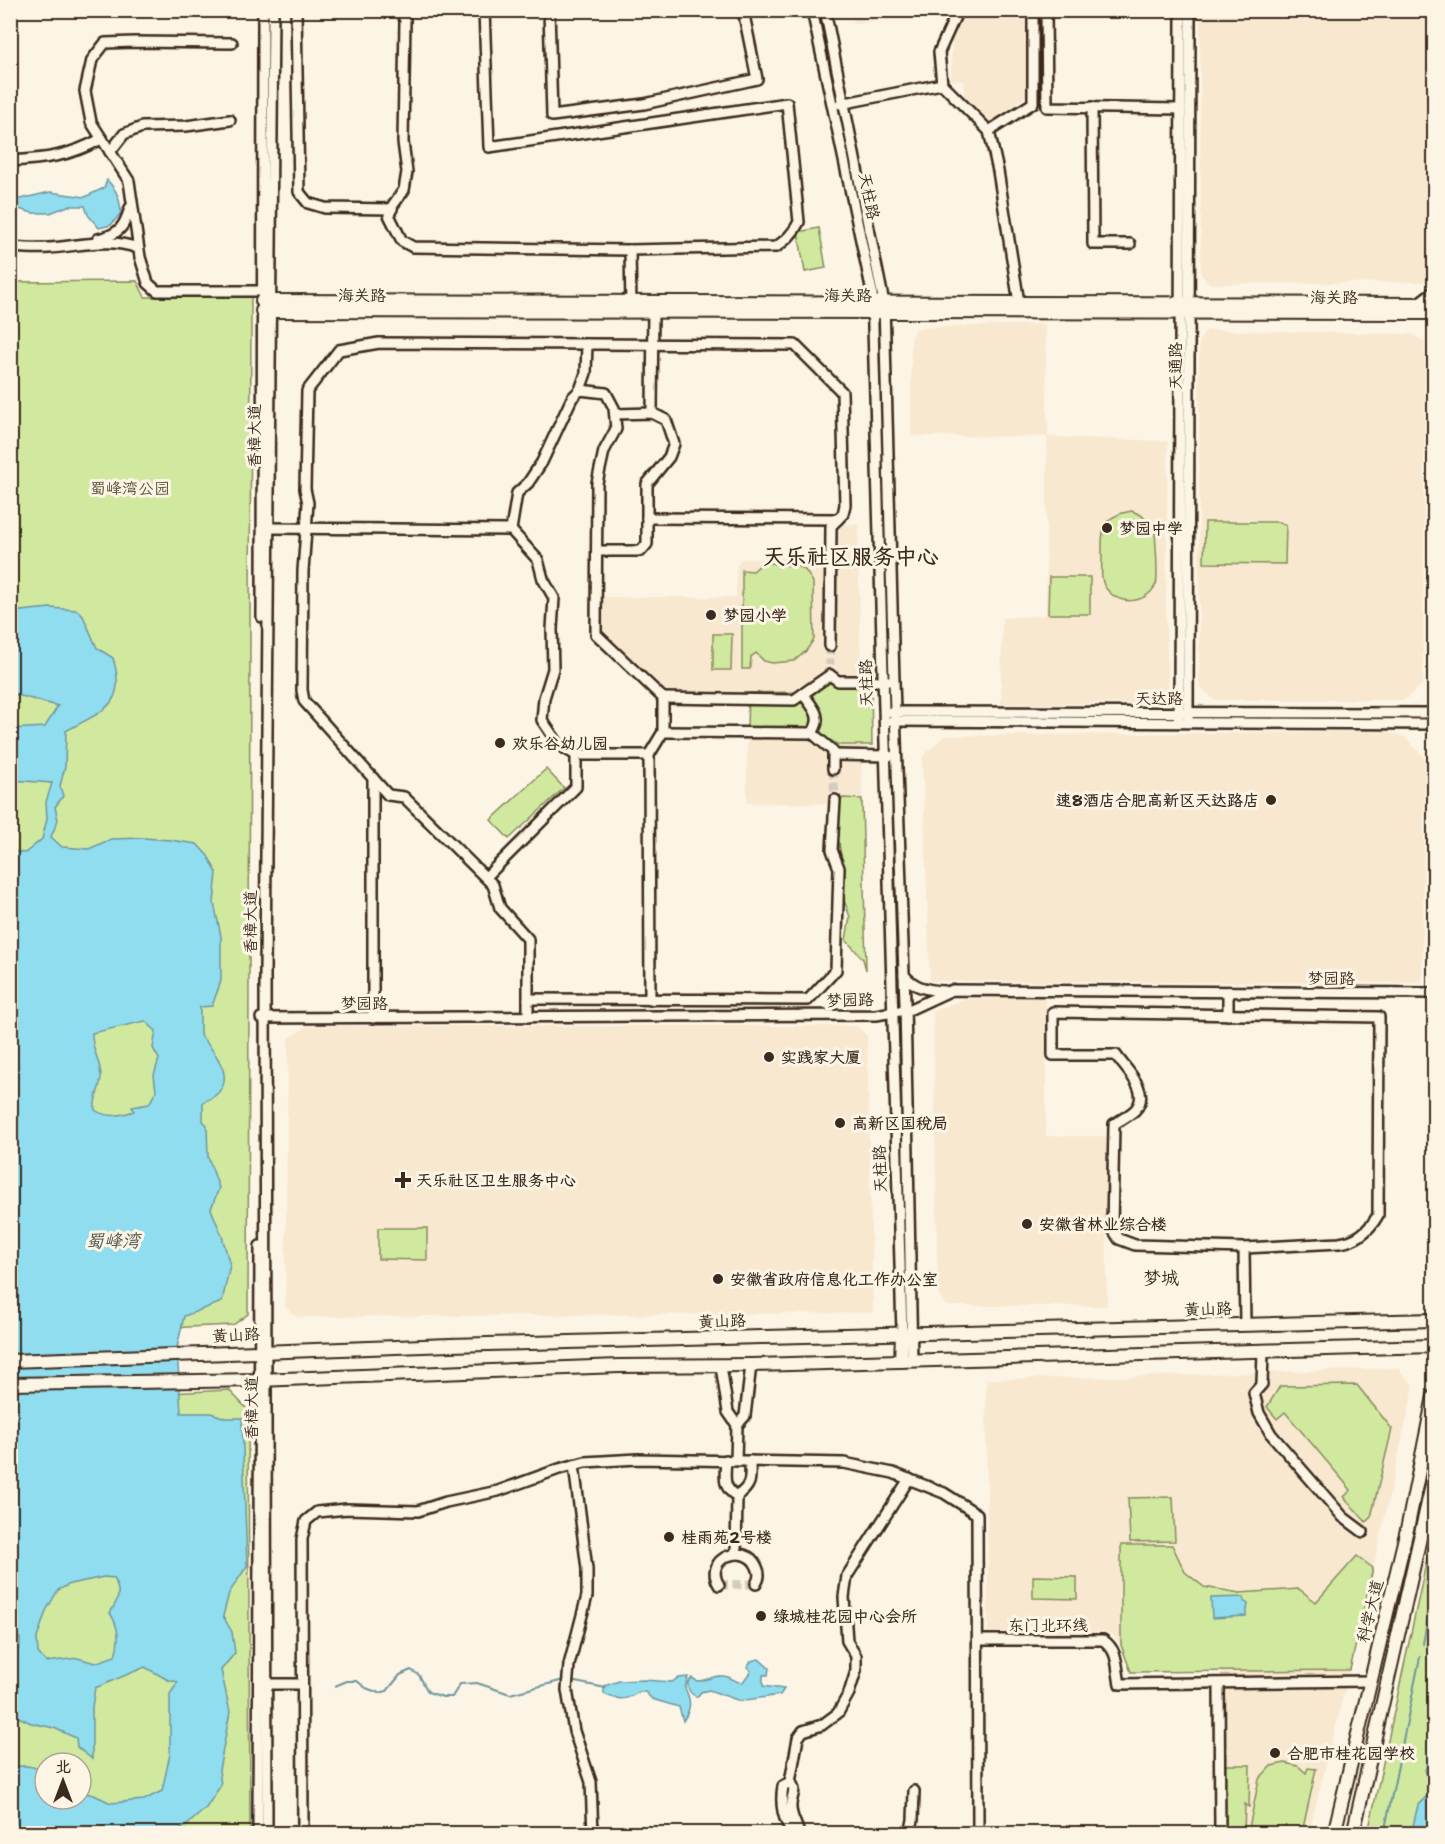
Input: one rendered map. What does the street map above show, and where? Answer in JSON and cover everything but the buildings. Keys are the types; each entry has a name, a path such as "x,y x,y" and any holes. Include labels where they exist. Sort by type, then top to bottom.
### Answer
{"main road":[{"name":"海关路","path":"266,301 631,307 1185,308 1434,313"},
{"name":"海关路","path":"1185,308 1434,304"},
{"name":"黄山路","path":"10,1361 263,1351 1434,1320"},
{"name":"天柱路","path":"906,1333 907,1361"},
{"path":"10,1384 262,1380 619,1366 722,1366 1434,1346"},
{"name":"科学大道","path":"1334,1833 1408,1525 1434,1396"},
{"name":"科学大道","path":"1353,1833 1434,1476"}],"street":[{"name":"香樟大道","path":"263,10 268,528 263,1018"},
{"name":"香樟大道","path":"267,1833 263,1684 263,1018 266,301 273,10"},
{"path":"296,10 299,192 308,203 326,208 392,209"},
{"path":"400,10 405,20 403,142 406,172 404,189 389,215 402,241 413,248 630,250 776,247 788,238 799,222 787,103 489,147 484,10"},
{"path":"549,10 552,116 645,104 757,79 743,10"},
{"name":"天柱路","path":"812,10 863,249 879,308 884,756 906,1333"},
{"name":"天柱路","path":"825,10 844,103 879,308 905,1011 906,1333"},
{"path":"958,10 939,52 942,84 989,131 998,171 1020,307"},
{"path":"989,131 1032,103 1034,10"},
{"path":"1046,10 1047,107 1181,109"},
{"name":"天通路","path":"1181,10 1185,308"},
{"name":"天通路","path":"1184,717 1185,308 1190,10"},
{"path":"232,43 105,43 92,60 85,91 91,122 129,181 138,248 148,283 157,291 266,301"},
{"path":"832,106 942,84"},
{"path":"1092,107 1093,244 1130,244"},
{"path":"110,152 124,134 142,127 186,126 230,120"},
{"path":"10,161 43,159 79,151 101,139"},
{"path":"10,247 49,248 112,236 124,225 132,203"},
{"path":"84,243 123,243 138,248"},
{"path":"630,250 631,307"},
{"path":"1416,304 1434,291"},
{"path":"652,413 653,307"},
{"path":"528,1017 528,939 500,908 493,885 404,797 388,795 304,701 302,690 303,571 308,503 305,489 308,391 339,350 379,343 795,345 842,392 845,505 843,514 831,526 830,646"},
{"path":"511,530 517,494 528,483 542,462 572,398 580,390 586,373 587,344"},
{"path":"580,390 606,393 614,408 616,429 604,452 597,483 596,634 663,698 794,700 830,670 838,681 894,681"},
{"path":"597,551 641,551 647,544 647,484 669,457 674,444 666,420 652,413 615,414"},
{"path":"647,518 838,519"},
{"path":"268,528 511,530 538,560 543,579 554,598 553,669 544,698 542,720 559,745 576,755 649,755"},
{"path":"803,694 818,718 818,725 812,733"},
{"path":"650,1000 649,755 663,732 663,698"},
{"name":"天达路","path":"883,717 1184,717 1434,713"},
{"name":"天达路","path":"1184,717 1434,724"},
{"path":"663,732 812,733 833,751 833,769"},
{"path":"486,877 576,787 576,755"},
{"path":"834,755 897,756"},
{"path":"373,778 373,1018"},
{"path":"528,999 808,1000 836,970 839,868 832,850 835,800"},
{"path":"904,975 916,986 930,991 946,991"},
{"name":"梦园路","path":"263,1018 858,1015 905,1011 952,990 1434,993"},
{"path":"1228,992 1228,1015"},
{"path":"1053,1012 1379,1017 1378,1215 1373,1225 1349,1242 1244,1248 1135,1245 1119,1239 1112,1228 1114,1124 1136,1109 1141,1099 1141,1089 1116,1055 1053,1055 1053,1012"},
{"path":"1244,1248 1245,1324"},
{"path":"1263,1352 1262,1384 1254,1393 1260,1413 1271,1434 1343,1517 1363,1532"},
{"path":"736,1460 737,1425 744,1416 751,1365"},
{"path":"722,1366 728,1412 737,1425"},
{"path":"303,1833 302,1539 306,1521 317,1512 347,1509 418,1511 446,1502 498,1491 585,1462 638,1459 844,1463 893,1473 909,1479 944,1493 977,1514 978,1833"},
{"path":"726,1460 725,1482 728,1490 737,1496"},
{"path":"737,1496 747,1490 750,1480 750,1461"},
{"path":"574,1465 587,1569 587,1596 569,1665 568,1681 574,1731 591,1782 592,1833"},
{"path":"793,1833 785,1819 782,1795 783,1786 790,1782 798,1738 803,1731 822,1725 838,1713 849,1694 856,1671 856,1656 847,1641 844,1597 847,1576 909,1479"},
{"path":"736,1554 737,1496"},
{"path":"719,1584 715,1572 717,1562 725,1556 736,1554 748,1556 756,1564 760,1579 756,1584"},
{"name":"东门北环线","path":"978,1640 1103,1640 1111,1645 1115,1654 1120,1684 1219,1683"},
{"path":"1220,1833 1219,1683 1370,1681"},
{"name":"香樟大道","path":"258,1833 263,1684"},
{"path":"263,1684 302,1684"},
{"path":"790,1782 795,1792 791,1814 799,1833"},
{"path":"910,1833 914,1791"},
{"path":"782,1795 786,1798 793,1796"}],"shaded area":[{"path":"851,10 935,11 854,24"},
{"path":"966,11 1029,11 1027,96 991,121 964,97 964,81 951,80 952,36"},
{"path":"1200,11 1434,11 1434,275 1425,282 1210,284 1201,275"},
{"path":"1045,324 1048,437 1168,441 1166,617 1169,695 1162,703 1001,704 1002,618 1046,615 1047,437 911,436 911,336 916,328"},
{"path":"1206,330 1412,334 1425,342 1423,684 1404,700 1214,700 1199,686 1199,342"},
{"name":"梦园小学","path":"858,524 861,679 815,679 802,690 794,693 666,693 603,632 604,597 736,597 736,567 741,559 827,556 826,525"},
{"path":"747,729 819,730 826,738 838,745 861,745 862,799 843,798 838,804 747,803"},
{"path":"1385,731 1405,737 1425,758 1422,983 930,981 922,757 944,736"},
{"path":"1046,997 1046,1136 1106,1136 1107,1306 946,1306 938,1294 933,1011 964,999"},
{"path":"307,1026 857,1026 867,1036 873,1313 296,1317 285,1307 288,1039"},
{"path":"1398,1368 1413,1385 1413,1391 1350,1670 1309,1833 1221,1833 1221,1672 1131,1672 1121,1645 1112,1634 1106,1632 988,1632 986,1379"}],"green space":[{"path":"819,228 826,268 805,272 798,232"},
{"name":"蜀峰湾公园","path":"137,281 145,297 251,297 248,1314 233,1325 11,1335 10,282"},
{"path":"1132,511 1141,515 1155,528 1157,574 1156,584 1151,591 1138,600 1130,601 1115,597 1104,585 1102,540 1108,521 1122,513"},
{"path":"1205,522 1280,522 1286,526 1285,564 1204,563"},
{"path":"769,563 797,566 805,570 813,582 814,639 806,651 794,661 772,663 764,661 756,653 751,657 750,669 742,669 742,570 753,571"},
{"path":"1049,577 1090,577 1090,614 1048,614"},
{"path":"713,634 732,634 731,670 713,670"},
{"path":"815,679 861,679 871,683 872,745 839,745 826,738 819,730 747,729 748,693 799,692"},
{"path":"546,769 564,788 509,839 491,820"},
{"path":"843,798 862,799 866,970 863,959 846,940 850,917 844,900 845,880 838,837 838,804"},
{"path":"378,1228 427,1228 427,1260 378,1259"},
{"path":"1357,1385 1392,1429 1371,1517 1366,1522 1344,1497 1351,1490 1285,1412 1277,1419 1267,1407 1280,1386"},
{"path":"229,1390 248,1410 250,1833 11,1833 10,1401"},
{"path":"1173,1497 1175,1541 1130,1542 1128,1498"},
{"path":"1434,1526 1434,1833 1368,1833"},
{"path":"1121,1545 1172,1545 1185,1572 1204,1587 1240,1593 1299,1589 1316,1602 1357,1556 1373,1568 1350,1670 1131,1672 1121,1645"},
{"path":"1033,1576 1077,1577 1077,1599 1033,1598"},
{"path":"1285,1763 1298,1766 1306,1773 1308,1768 1316,1769 1302,1833 1248,1833 1259,1779 1271,1766"},
{"path":"1224,1765 1250,1765 1249,1807 1245,1804 1244,1833 1223,1834"}],"water":[{"path":"107,180 117,195 121,213 111,225 99,228 88,215 85,206 68,206 50,213 33,213 11,207 11,201 50,192 85,197 104,188"},
{"name":"蜀峰湾","path":"50,608 77,610 83,616 97,648 113,658 117,687 114,697 100,712 66,731 65,767 60,786 63,796 55,807 58,820 51,837 62,847 89,849 111,839 144,838 197,844 208,856 217,873 214,903 221,936 221,981 212,1006 200,1007 200,1035 220,1061 223,1071 222,1088 215,1096 203,1102 203,1121 207,1125 208,1157 219,1188 211,1209 230,1265 222,1302 184,1316 177,1348 181,1413 211,1413 226,1418 242,1418 247,1566 229,1593 223,1616 232,1632 235,1653 221,1670 230,1712 219,1770 221,1785 206,1808 176,1833 11,1833 11,1767 33,1767 33,1811 93,1811 93,1795 111,1803 144,1800 162,1791 170,1754 170,1694 178,1682 168,1680 145,1667 95,1688 92,1707 92,1751 82,1751 77,1747 76,1738 54,1728 31,1723 12,1714 11,1709 11,1662 20,1646 20,1638 10,1634 10,1576 14,1565 10,1565 10,1471 13,1465 15,1445 10,1419 10,851 25,853 42,839 47,819 46,802 52,783 11,780 10,729 45,727 58,706 17,695 11,690 11,612","holes":["145,1021 156,1031 153,1048 159,1059 154,1075 156,1091 149,1104 132,1107 134,1111 124,1114 104,1114 95,1110 101,1076 92,1033","104,1577 114,1578 118,1592 117,1600 110,1613 118,1634 115,1656 95,1663 78,1658 46,1662 38,1653 37,1638 46,1611 58,1590 70,1584"]},
{"path":"1244,1597 1244,1601 1248,1604 1246,1616 1212,1618 1211,1598"},
{"path":"759,1659 769,1668 768,1675 763,1675 763,1686 784,1689 780,1695 740,1701 709,1690 701,1692 697,1697 689,1689 688,1682 692,1678 697,1681 724,1676 742,1683 751,1671 747,1667 751,1661"},
{"path":"688,1677 685,1688 690,1704 683,1721 679,1707 652,1699 645,1692 639,1692 623,1699 604,1694 604,1686 619,1681 672,1682 678,1678"},
{"path":"1434,1749 1434,1833 1414,1833 1412,1830 1418,1805 1432,1791 1425,1770"}],"waterway":[{"path":"1423,1644 1429,1611 1434,1607"},
{"path":"1384,1834 1420,1657"},
{"path":"335,1686 347,1681 357,1681 366,1688 379,1693 387,1691 400,1675 411,1670 419,1675 428,1692 443,1697 452,1697 460,1684 477,1683 510,1694 564,1680"},
{"path":"570,1681 606,1688"}],"tunnel":[{"path":"830,646 830,665"},
{"path":"833,769 835,800"},
{"path":"719,1585 756,1584"}],"place":[{"name":"梦园中学","path":"1107,528"},
{"name":"梦园小学","path":"711,615"},
{"name":"欢乐谷幼儿园","path":"500,743"},
{"name":"速8酒店合肥高新区天达路店","path":"1271,800"},
{"name":"实践家大厦","path":"769,1057"},
{"name":"高新区国税局","path":"840,1123"},
{"name":"天乐社区卫生服务中心","path":"403,1180"},
{"name":"安徽省林业综合楼","path":"1027,1224"},
{"name":"安徽省政府信息化工作办公室","path":"718,1279"},
{"name":"桂雨苑2号楼","path":"669,1537"},
{"name":"绿城桂花园中心会所","path":"761,1616"},
{"name":"合肥市桂花园学校","path":"1275,1753"}],"district":[{"name":"天乐社区服务中心","path":"851,556"},
{"name":"梦城","path":"1161,1278"}]}
